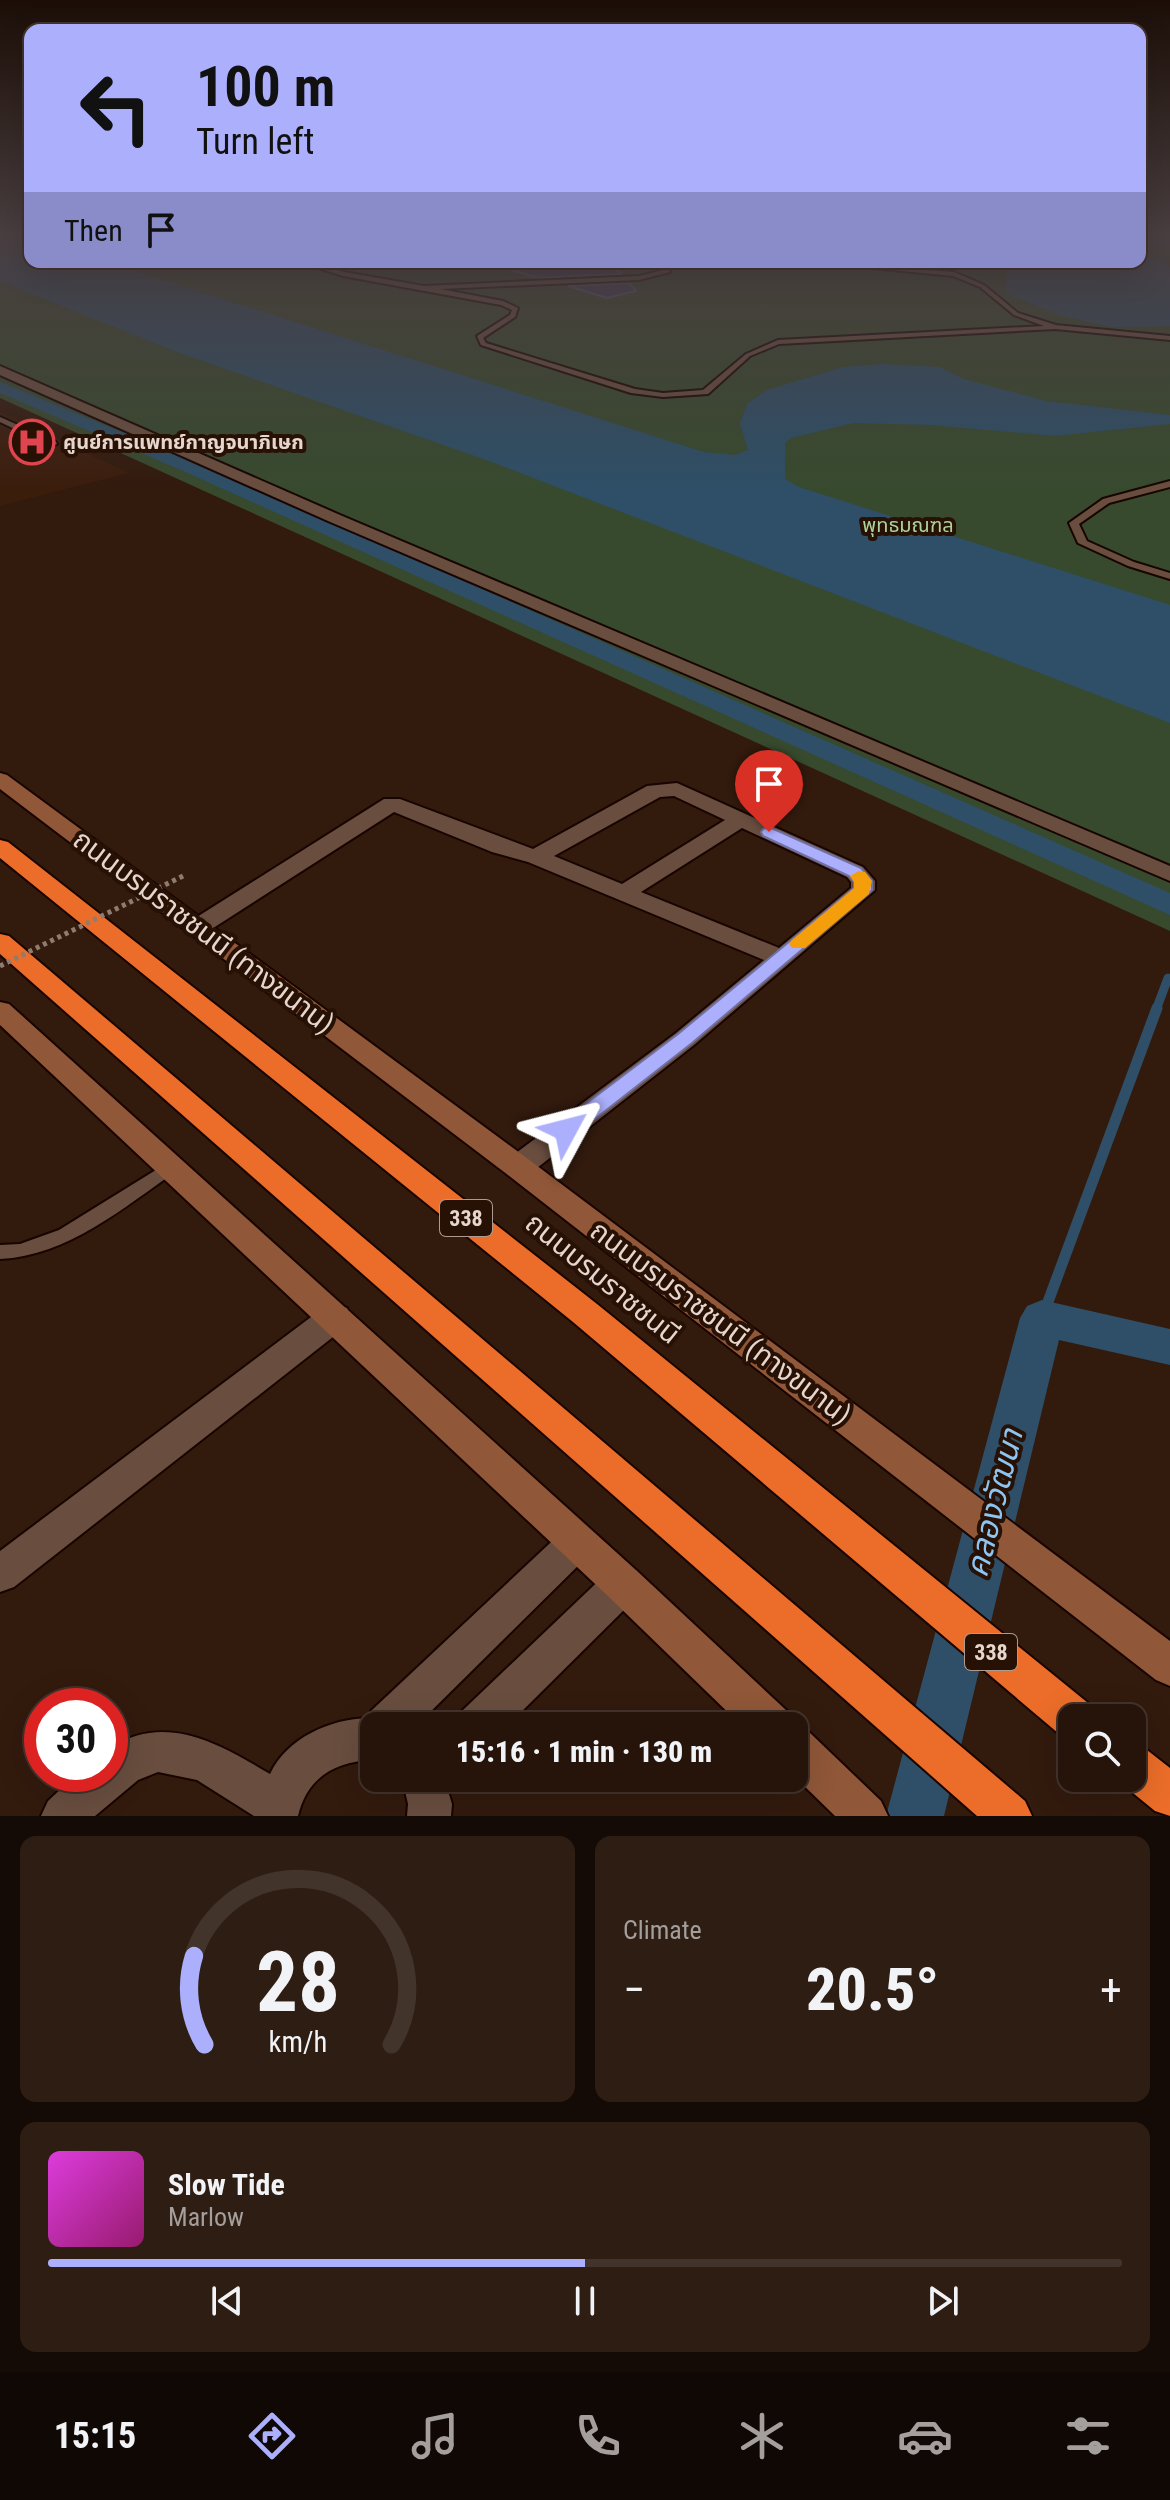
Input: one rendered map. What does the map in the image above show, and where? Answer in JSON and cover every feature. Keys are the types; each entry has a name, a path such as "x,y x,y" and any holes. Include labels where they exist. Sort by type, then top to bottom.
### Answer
{"highway":[{"name":"ถนนบรมราชชนนี","path":"0,847 585,1313 1058,1706"},
{"path":"0,941 1010,1816"},
{"path":"1146,1776 1170,1796"}],"main road":[{"name":"ถนนบรมราชชนนี (ทางขนาน)","path":"0,779 518,1167 1170,1666"},
{"path":"0,1010 335,1317 757,1712"},
{"path":"808,1760 862,1812"}],"street":[{"path":"0,370 334,518 1170,874"},
{"path":"518,1167 685,1039 863,890 863,881 855,872 677,789 668,788 655,791 536,857"},
{"path":"198,927 392,804 500,847 536,857 782,958"},
{"path":"623,893 741,819"},
{"path":"0,1574 335,1317"},
{"path":"401,1712 577,1542"},
{"path":"491,1712 623,1584"},
{"path":"63,1816 140,1754 175,1752 200,1761 277,1809 290,1779 306,1760 327,1745 360,1738"},
{"path":"427,1792 429,1816"}],"lane":[{"path":"509,319 479,337 483,344 634,391 663,395 705,392 748,355 778,342 1055,327 1170,338"},
{"path":"1030,319 1055,327"},
{"path":"3,422 53,444"},
{"path":"1170,484 1106,501 1074,523 1083,543 1131,564 1170,576"},
{"path":"0,1252 14,1253 44,1246 172,1166"}],"path":[{"path":"0,966 185,875"}],"shaded area":[{"name":"ศูนย์การแพทย์กาญจนาภิเษก","path":"0,412 129,473 0,506"}],"green space":[{"name":"พุทธมณฑล","path":"0,319 1170,319 1170,931 0,398"}],"water":[{"path":"94,319 285,319 704,452 735,455 748,450 740,424 747,404 767,390 843,367 883,364 939,367 964,379 1046,401 1170,415 1170,424 1054,436 931,425 853,423 791,438 785,443 785,479 799,487 1170,605 1170,723 489,461 177,352"},
{"path":"1076,319 1170,319 1170,326 1111,327"}],"waterway":[{"path":"0,387 188,466 1170,905"},
{"path":"1156,1010 1168,978"},
{"path":"1042,1318 1157,1008"},
{"name":"คลองวัฒนา","path":"915,1816 1042,1318 1170,1347"}],"slow traffic":[{"path":"799,944 863,890 863,881 859,876"}],"place":[{"name":"ศูนย์การแพทย์กาญจนาภิเษก","path":"32,442"}],"route":[{"path":"566,1130 685,1039 863,890 863,881 855,872 769,832"}]}
